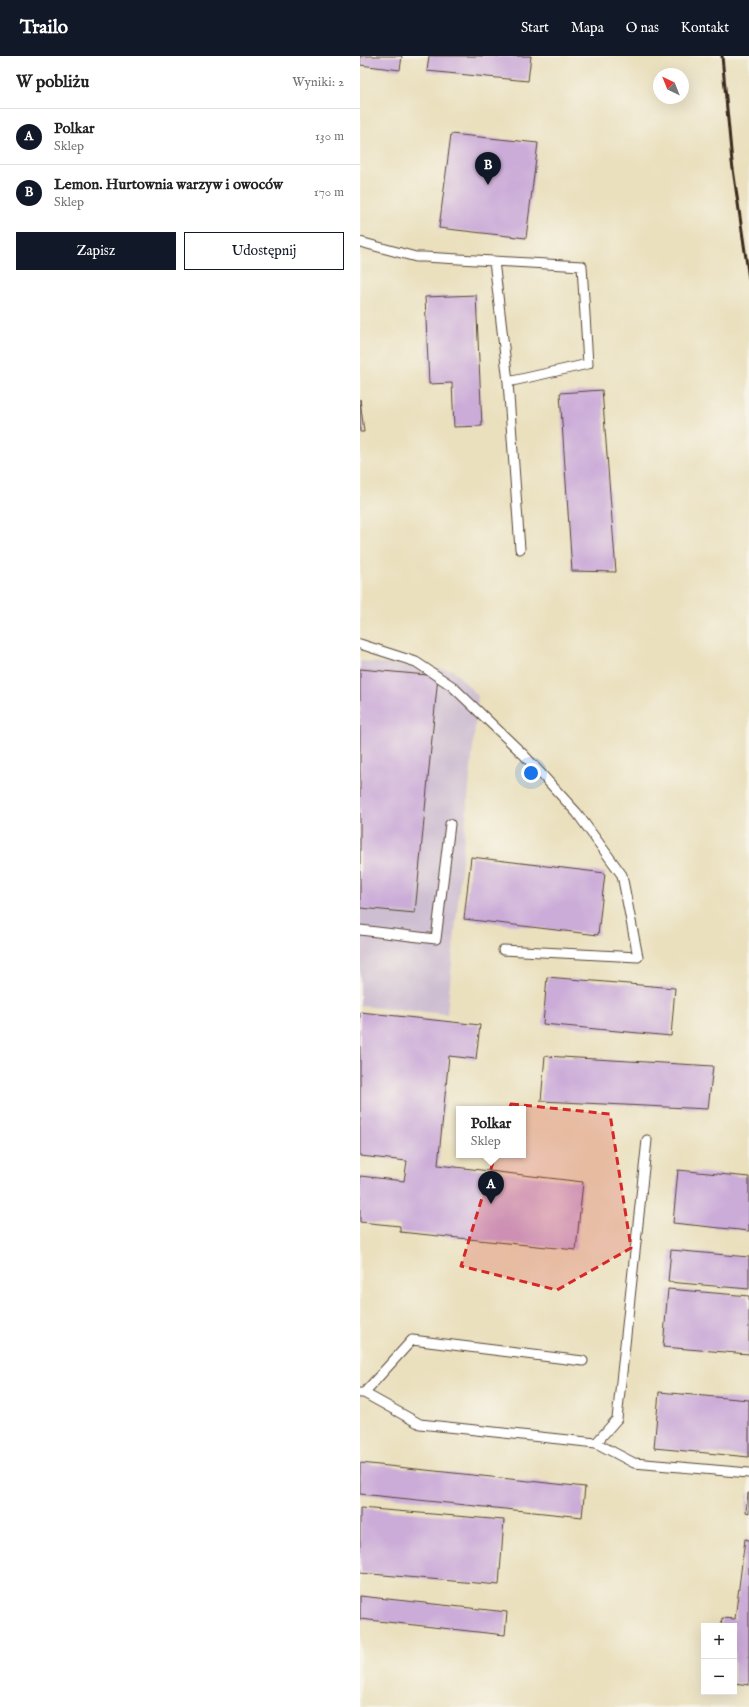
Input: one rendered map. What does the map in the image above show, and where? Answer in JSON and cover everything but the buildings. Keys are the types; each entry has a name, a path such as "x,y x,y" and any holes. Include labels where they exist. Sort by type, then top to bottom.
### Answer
{"lane":[{"path":"360,242 416,257 582,266 588,364 508,382"},
{"path":"494,261 508,382 520,549"},
{"path":"360,644 416,662 452,686 524,756 577,813 622,875 638,957 503,950"},
{"path":"360,930 436,939 450,824"},
{"path":"596,1443 617,1419 647,1140"},
{"path":"583,1361 412,1340 362,1393 420,1424 596,1443 634,1463 749,1473"}],"highlighted area":[{"path":"511,1104 610,1114 631,1248 557,1290 461,1266"}],"shaded area":[{"path":"360,661 453,670 478,696 447,1014 360,1006"}],"railway":[{"path":"722,56 732,162 749,279"}],"place":[{"name":"Lemon. Hurtownia warzyw i owoców","path":"488,185"},
{"name":"Polkar","path":"491,1204"}]}
